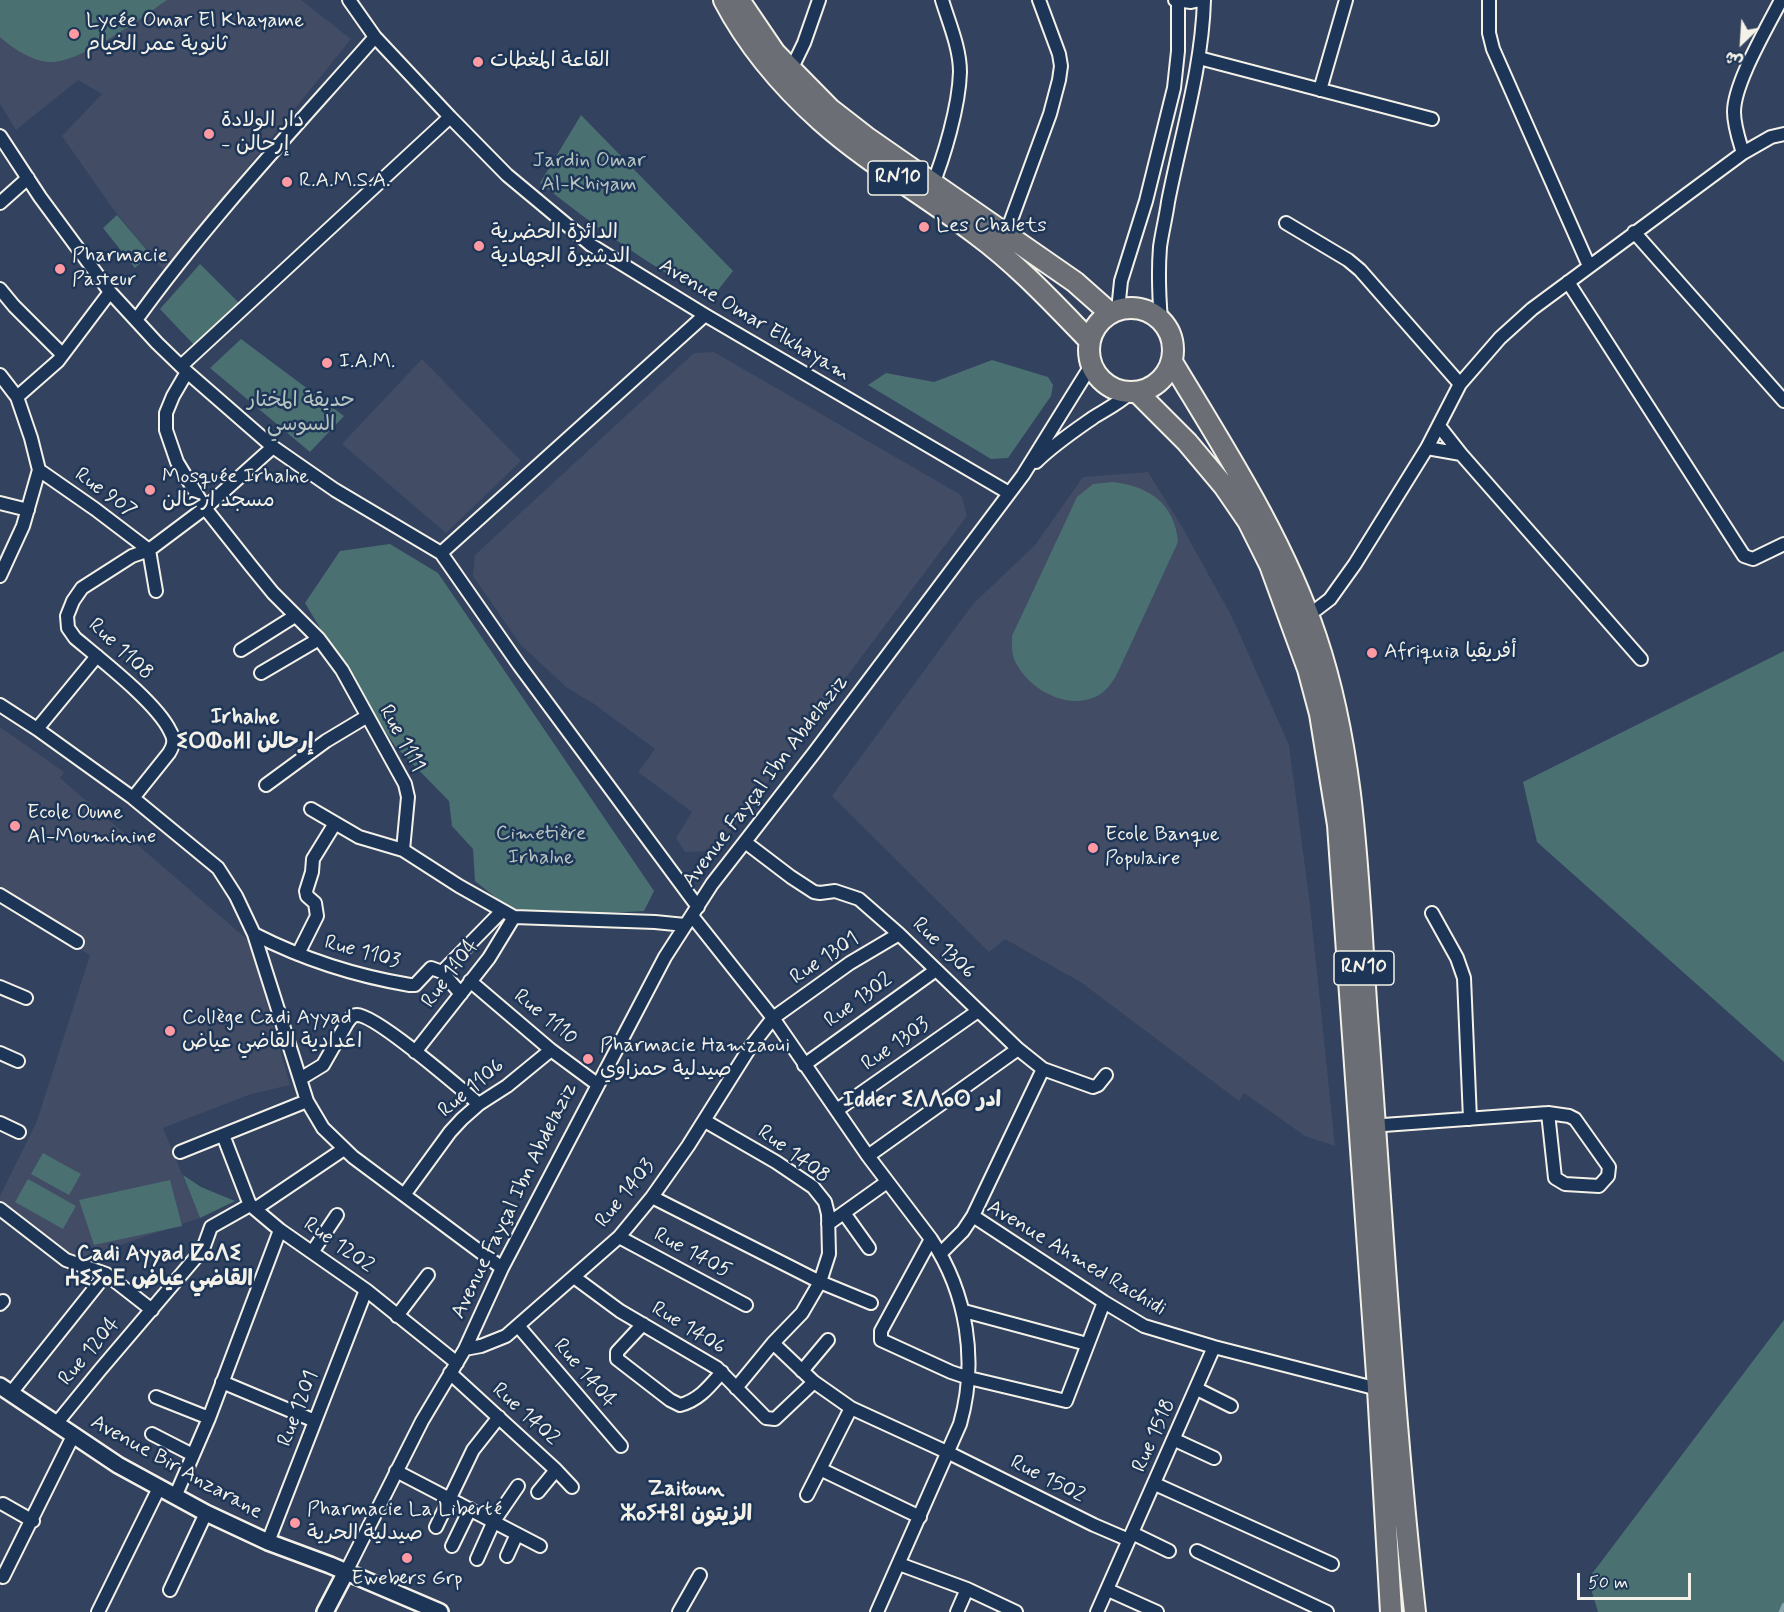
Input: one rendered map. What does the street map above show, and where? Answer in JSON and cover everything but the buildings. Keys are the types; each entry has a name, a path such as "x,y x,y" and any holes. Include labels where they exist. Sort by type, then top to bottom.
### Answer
{"main road":[{"name":"RN10","path":"724,0 751,43 786,77 822,122 865,155 1006,234 1114,311"},
{"name":"RN10","path":"739,0 765,39 786,77"},
{"name":"RN10","path":"930,191 977,235 1031,280 1089,340"},
{"path":"1092,364 1088,353 1089,340 1097,324 1114,311 1133,308 1148,312 1161,320"},
{"name":"RN10","path":"1161,320 1172,340 1172,362 1270,529 1299,617 1308,669 1320,714 1338,825 1415,1612"},
{"path":"1134,392 1149,389 1159,382 1167,373 1172,362"},
{"name":"RN10","path":"1092,364 1093,370 1104,383 1120,391 1134,392 1187,442 1224,486 1248,521 1299,617"},
{"name":"RN10","path":"1368,1126 1378,1389 1391,1612"}],"street":[{"name":"Avenue Omar Elkhayam","path":"349,0 375,37 507,175 591,245 705,315 1009,493"},
{"path":"786,77 804,43 819,0"},
{"path":"930,191 945,146 957,98 960,70 956,43 942,0"},
{"path":"1006,234 1050,114 1061,66 1059,54 1039,0"},
{"path":"1114,311 1164,136 1174,88 1178,51 1176,1 1202,0 1203,32 1199,58 1160,247 1161,320"},
{"path":"1320,90 1346,0"},
{"path":"1489,0 1489,33 1493,49 1589,266"},
{"path":"1743,153 1735,124 1736,99 1745,73 1781,0"},
{"path":"135,320 165,279 221,212 375,37"},
{"path":"1199,58 1432,119"},
{"name":"Rue 1111","path":"404,850 408,797 405,784 342,670 319,639 273,593 205,508 177,462 166,430 166,413 184,369 450,117"},
{"path":"1299,617 1330,599 1355,564 1427,448 1460,384 1500,338 1532,309 1743,153 1771,137 1784,134"},
{"path":"0,136 110,292 184,369 273,447 335,490 441,553 692,916 773,1018 868,1156 941,1253 964,1311 969,1378 963,1414 949,1453 878,1612"},
{"path":"0,203 28,178"},
{"path":"1286,223 1348,260 1360,270 1460,384"},
{"path":"1634,232 1784,401"},
{"path":"1568,282 1744,556 1753,559 1784,544"},
{"path":"0,289 62,354"},
{"path":"17,397 58,361 110,292"},
{"path":"441,553 705,315"},
{"name":"Avenue Fayçal Ibn Abdelaziz","path":"325,1612 396,1471 465,1349 502,1268 664,957 711,884 828,735 1023,475 1092,364"},
{"path":"0,375 17,397 39,470 23,526 0,576"},
{"name":"Avenue Fayçal Ibn Abdelaziz","path":"1023,475 1047,452 1134,392"},
{"path":"1439,426 1641,659"},
{"path":"156,591 149,550 205,508 273,447"},
{"path":"1427,448 1461,454"},
{"name":"Rue 907","path":"39,470 149,550"},
{"path":"0,504 28,510"},
{"name":"Rue 1108","path":"133,798 173,746 170,729 97,656 75,638 68,628 67,616 82,588 132,556 149,550"},
{"path":"241,650 295,616"},
{"path":"261,673 319,639"},
{"path":"37,729 97,656"},
{"path":"0,705 133,798 218,868 236,896 254,934 307,1101 323,1128 344,1149 502,1268"},
{"path":"266,785 326,741 366,717"},
{"path":"311,809 334,825 359,837 404,850 508,914 655,922 692,916"},
{"path":"298,954 317,916 315,903 307,896 306,891 312,872 313,859 334,825"},
{"name":"Rue 1306","path":"745,842 791,877 814,891 820,893 835,891 858,899 899,934 1018,1049 1043,1069 1093,1087 1098,1085 1106,1075"},
{"path":"0,896 77,942"},
{"path":"1432,913 1457,958 1464,978 1470,1119"},
{"name":"Rue 1103","path":"254,934 298,954 362,974 415,985 431,968 442,972 508,914"},
{"name":"Rue 1104","path":"415,1052 489,958 508,914"},
{"name":"Rue 1301","path":"773,1018 850,963 899,934"},
{"name":"Rue 1302","path":"804,1065 936,970"},
{"path":"442,972 461,994"},
{"name":"Rue 1110","path":"470,981 551,1050 597,1084"},
{"path":"0,987 26,998"},
{"name":"Rue 1303","path":"837,1110 978,1011"},
{"path":"300,1079 323,1065 354,1015 366,1017 415,1052 479,1104"},
{"name":"Rue 1403","path":"465,1349 496,1341 519,1327 619,1237 652,1197 705,1121 749,1049 773,1018"},
{"path":"868,1156 1018,1049"},
{"name":"Rue 1106","path":"404,1195 450,1132 479,1104 507,1086 551,1050"},
{"path":"0,1053 18,1061"},
{"path":"973,1216 1043,1069"},
{"path":"180,1152 307,1101"},
{"path":"1368,1126 1548,1113 1569,1116 1575,1119 1607,1162 1609,1171 1605,1181 1599,1186 1565,1184 1555,1178 1548,1113"},
{"name":"Rue 1408","path":"705,1121 776,1162 813,1187 825,1202 828,1224 829,1254 820,1282 802,1313 773,1343 736,1389"},
{"path":"0,1123 19,1132"},
{"path":"223,1135 252,1207 280,1230"},
{"name":"Rue 1204","path":"56,1424 203,1249 211,1227 252,1207 344,1149"},
{"path":"828,1224 887,1182"},
{"path":"652,1197 820,1282 871,1303"},
{"path":"843,1213 869,1248"},
{"path":"313,1251 337,1215"},
{"path":"2,1216 66,1260 106,1274 152,1310"},
{"name":"Avenue Ahmed Rachidi","path":"941,1253 963,1231 973,1216 1144,1326 1214,1347 1378,1389"},
{"name":"Rue 1202","path":"175,1497 209,1418 280,1230 366,1290 453,1368"},
{"name":"Rue 1405","path":"619,1237 746,1305"},
{"path":"931,1239 881,1331 881,1340 951,1372 1063,1401 1068,1400 1104,1302"},
{"path":"5,1390 106,1274"},
{"path":"397,1316 428,1275"},
{"name":"Rue 1406","path":"574,1277 609,1304 709,1362 722,1372 766,1418 775,1419 814,1382"},
{"name":"Rue 1201","path":"268,1542 366,1290"},
{"path":"964,1311 1087,1344"},
{"path":"643,1324 617,1352 616,1359 670,1400 680,1405 692,1402 705,1392 722,1372"},
{"name":"Rue 1404","path":"519,1327 621,1446"},
{"path":"802,1371 828,1340"},
{"name":"Rue 1502","path":"773,1343 814,1382 851,1408 949,1453 1094,1525 1169,1551"},
{"name":"Rue 1518","path":"1097,1612 1214,1347"},
{"name":"Rue 1402","path":"453,1368 499,1417 572,1487"},
{"path":"222,1382 315,1421"},
{"path":"1197,1389 1231,1406"},
{"name":"Avenue Bir Anzarane","path":"5,1390 73,1436 159,1488 206,1513 268,1542 440,1612"},
{"path":"156,1397 209,1418"},
{"path":"807,1495 851,1408"},
{"path":"436,1527 473,1450 499,1417"},
{"path":"152,1434 193,1455"},
{"path":"4,1569 33,1521 73,1436"},
{"path":"1174,1440 1214,1458"},
{"path":"820,1469 920,1517"},
{"path":"538,1492 556,1470"},
{"path":"396,1471 540,1546"},
{"path":"1155,1484 1332,1564"},
{"path":"477,1558 494,1521 518,1486"},
{"path":"98,1612 159,1488"},
{"path":"3,1504 33,1521"},
{"path":"452,1546 470,1509"},
{"path":"170,1590 206,1513"},
{"path":"507,1556 517,1534"},
{"path":"1197,1551 1306,1608 1327,1612"},
{"path":"899,1564 967,1588 1016,1612"},
{"path":"679,1612 700,1575"},
{"path":"957,1612 967,1588"},
{"path":"1108,1590 1157,1612"}],"shaded area":[{"path":"0,0 301,0 351,39 164,271 113,209 62,136 102,94 78,80 16,130 0,104"},
{"path":"714,352 961,495 967,516 716,851 685,852 676,838 692,812 638,772 655,749 594,704 566,687 520,644 473,576 475,555 694,353"},
{"path":"422,359 521,461 446,533 342,444"},
{"name":"Ecole Banque Populaire","path":"1148,472 1181,525 1232,617 1289,745 1310,905 1335,1146 1305,1136 1244,1093 1239,1101 1082,983 1005,939 989,952 832,796 973,604 1035,545 1083,477"},
{"name":"Collège Cadi Ayyad اعدادية القاضي عياض","path":"0,727 64,772 60,778 249,941 290,1085 251,1094 163,1128 200,1218 76,1260 0,1205 0,1196 37,1121 90,955 0,903"}],"green space":[{"path":"0,0 167,0 93,48 62,61 49,62 23,53 0,37"},
{"name":"Jardin Omar Al-Khiyam","path":"581,115 733,271 711,299 623,245 540,183"},
{"path":"117,215 150,254 135,268 103,228"},
{"path":"200,264 240,304 195,346 160,309"},
{"name":"حديقة المختار السوسي","path":"241,339 344,416 310,452 210,368"},
{"path":"992,360 1048,377 1053,385 1051,396 1008,458 991,459 868,385 886,373 934,382"},
{"path":"1113,482 1138,488 1158,499 1172,517 1178,542 1117,674 1110,684 1095,697 1072,701 1061,699 1039,689 1022,672 1013,656 1012,636 1077,497 1093,484"},
{"name":"Cimetière Irhalne","path":"390,544 438,573 654,891 644,911 537,917 511,910 475,881 473,849 452,826 449,801 395,746 305,603 340,551"},
{"path":"1784,651 1784,1062 1537,842 1523,782"},
{"path":"43,1153 81,1174 69,1195 31,1174"},
{"path":"183,1175 201,1187 235,1201 200,1218"},
{"path":"28,1179 76,1206 63,1229 15,1202"},
{"path":"170,1180 182,1226 94,1245 79,1200"},
{"path":"1784,1320 1784,1612 1598,1612 1588,1579"}],"waterway":[{"path":"1781,1612 1784,1605"}],"place":[{"name":"Lycée Omar El Khayame ثانوية عمر الخيام","path":"74,34"},
{"name":"القاعة المغطات","path":"478,62"},
{"name":"دار الولادة - إرحالن","path":"209,134"},
{"name":"R.A.M.S.A.","path":"287,182"},
{"name":"Les Chalets","path":"924,227"},
{"name":"الدائرة الحضرية الدشيرة الجهادية","path":"479,246"},
{"name":"Pharmacie Pasteur","path":"60,269"},
{"name":"I.A.M.","path":"327,363"},
{"name":"Mosquée Irhalne مسجد ارحالن","path":"150,490"},
{"name":"Afriquia أفريقيا","path":"1372,653"},
{"name":"Ecole Oume Al-Mouminine","path":"15,826"},
{"name":"Ecole Banque Populaire","path":"1093,848"},
{"name":"Collège Cadi Ayyad اعدادية القاضي عياض","path":"170,1031"},
{"name":"Pharmacie Hamzaoui صيدلية حمزاوي","path":"588,1059"},
{"name":"Pharmacie La Liberté صيدلية الحرية","path":"295,1523"},
{"name":"Ewebers Grp","path":"407,1558"}],"district":[{"name":"Irhalne ⵉⵔⵀⴰⵍⵏ إرحالن","path":"245,730"},
{"name":"Idder ⵉⴷⴷⴰⵔ ادر","path":"922,1101"},
{"name":"Cadi Ayyad ⵇⴰⴷⵉ ⵄⵉⵢⴰⴹ القاضي عياض","path":"159,1268"},
{"name":"Zaitoun ⵣⴰⵢⵜⵓⵏ الزيتون","path":"686,1502"}]}
